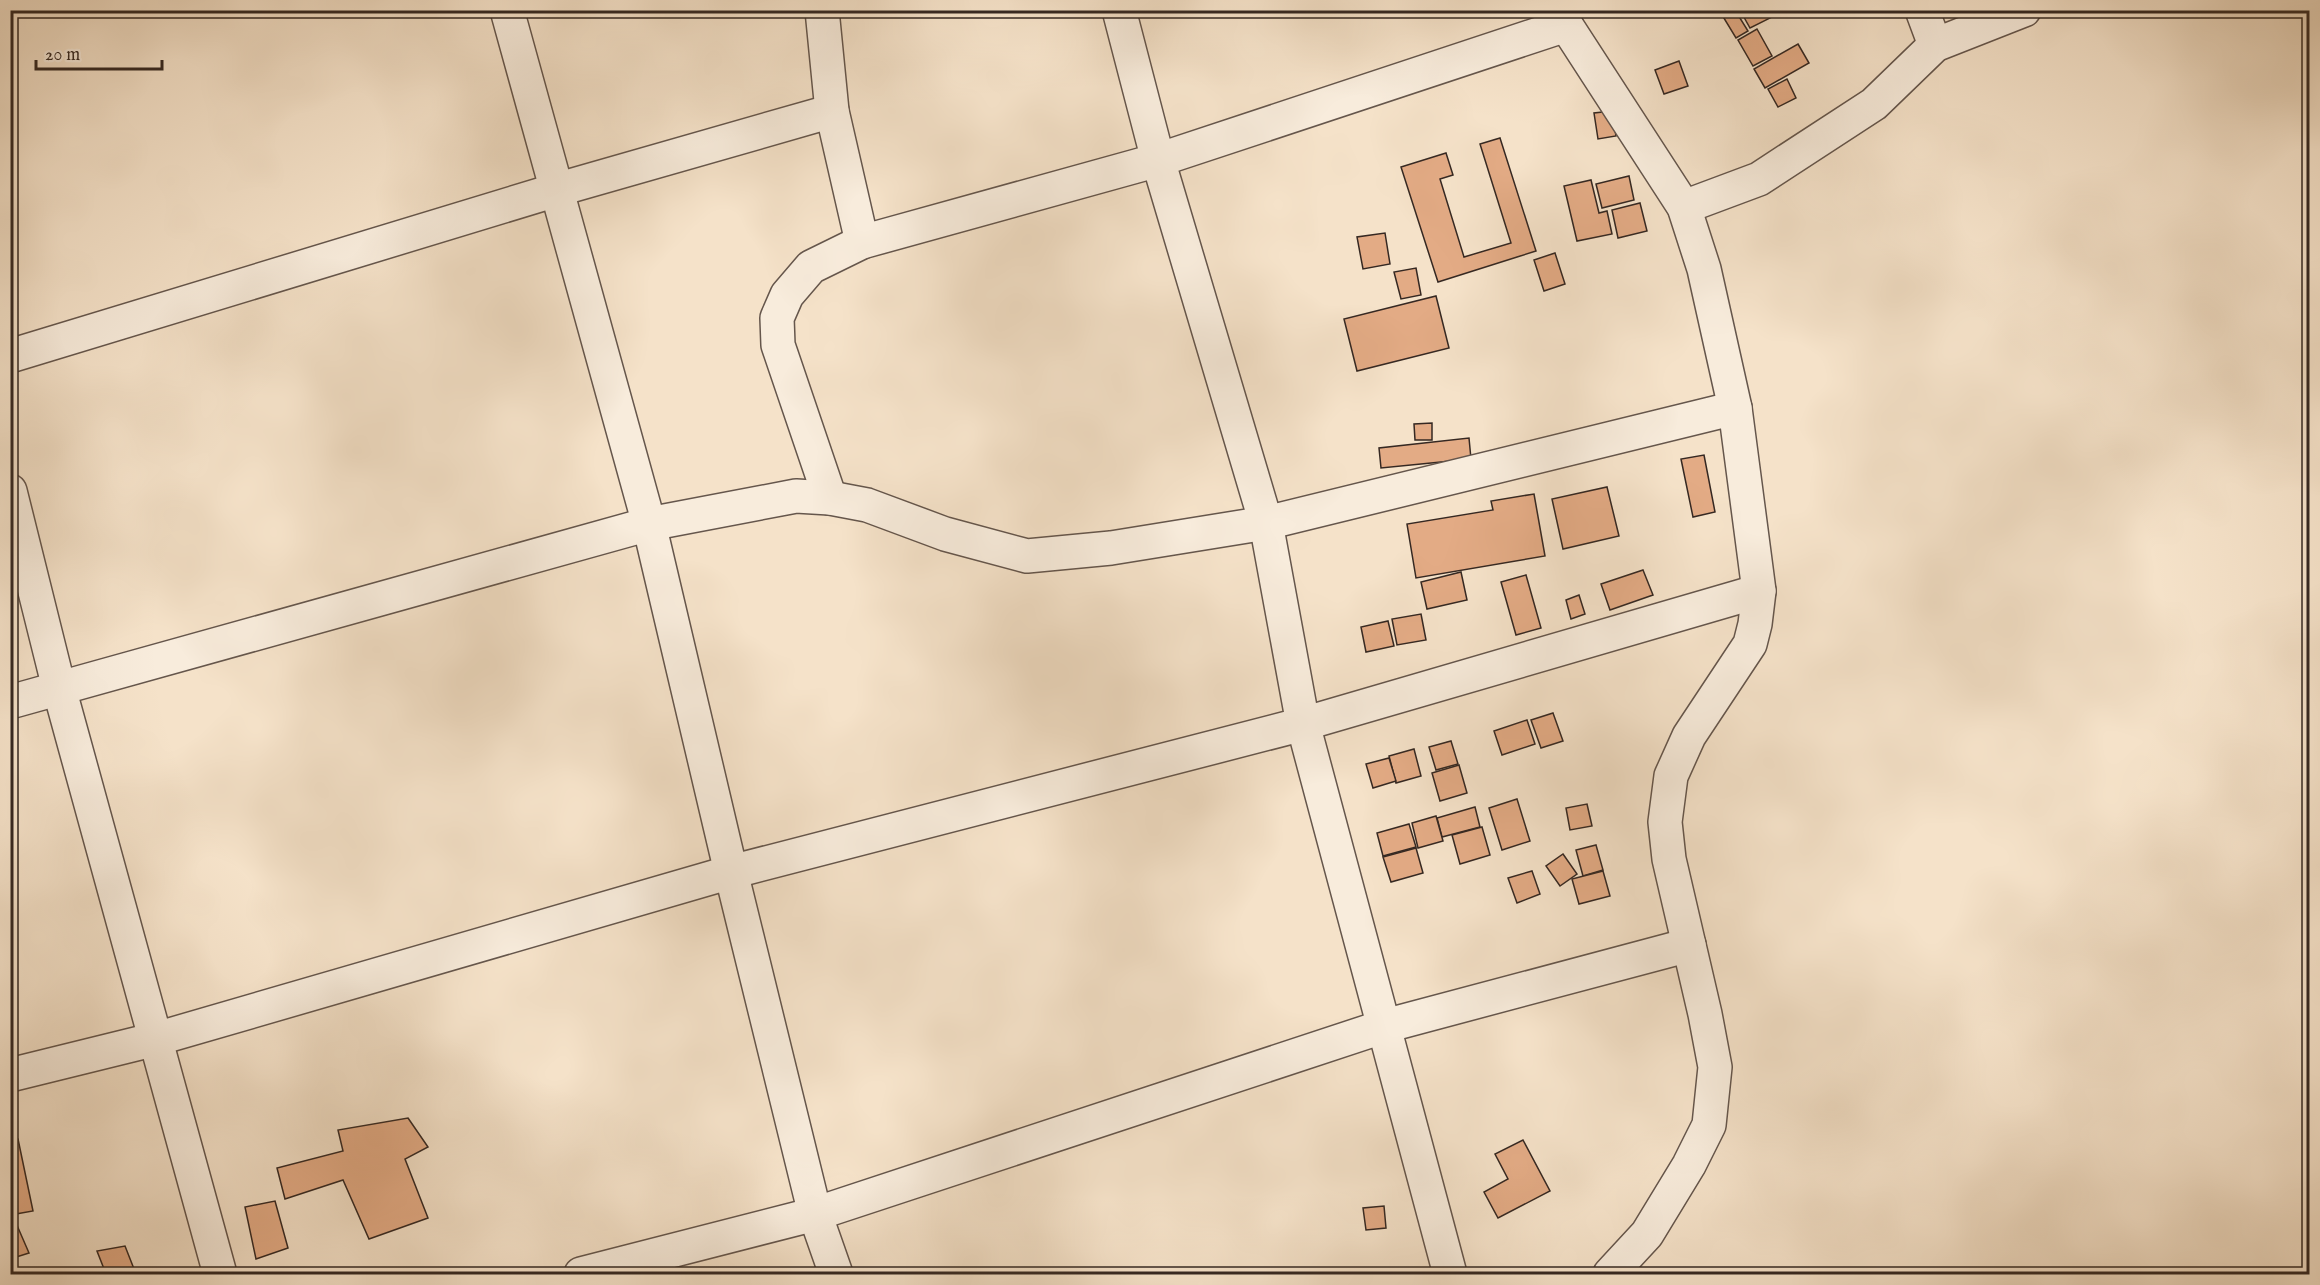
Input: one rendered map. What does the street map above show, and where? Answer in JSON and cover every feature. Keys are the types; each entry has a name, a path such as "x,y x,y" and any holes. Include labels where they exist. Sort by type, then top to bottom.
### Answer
{"street":[{"path":"507,10 649,524 815,1214 836,1275"},
{"path":"822,10 832,111 862,242"},
{"path":"1119,10 1158,160 1266,523 1303,724 1450,1275"},
{"path":"1922,10 1935,45"},
{"path":"1684,207 1759,179 1874,104 1935,45 2024,10"},
{"path":"830,498 778,345 777,318 787,295 812,267 862,242 1158,160 1564,18 1684,207 1704,269 1735,408 1759,591 1750,644 1689,736 1671,776 1665,822 1669,860 1715,1067 1709,1125 1689,1165 1647,1234 1610,1275"},
{"path":"10,356 556,190 832,111"},
{"path":"10,702 649,524 796,496 830,498 867,505 945,534 1027,556 1111,548 1266,523 1735,408"},
{"path":"10,491 59,688 220,1275"},
{"path":"10,1075 156,1039 731,872 1303,724 1759,591"},
{"path":"581,1275 815,1214 1385,1026 1689,945"}],"building":[{"path":"1719,10 1735,10 1748,31 1736,38"},
{"path":"1740,10 1781,10 1782,12 1750,28"},
{"path":"1757,29 1772,56 1753,66 1738,40"},
{"path":"1798,44 1809,63 1765,88 1754,69"},
{"path":"1679,61 1688,86 1664,94 1655,70"},
{"path":"1787,79 1796,98 1778,107 1768,89"},
{"path":"1612,111 1616,136 1598,139 1594,113"},
{"path":"1500,138 1536,251 1438,282 1401,167 1446,153 1453,175 1440,179 1464,257 1511,243 1480,144"},
{"path":"1629,176 1634,200 1602,208 1596,184"},
{"path":"1591,180 1599,213 1607,211 1612,234 1577,241 1564,186"},
{"path":"1640,203 1647,231 1618,238 1612,210"},
{"path":"1385,233 1390,264 1363,269 1357,237"},
{"path":"1555,253 1565,284 1544,291 1534,260"},
{"path":"1416,268 1421,295 1401,299 1394,272"},
{"path":"1436,296 1449,348 1357,371 1344,319"},
{"path":"1432,423 1432,440 1415,440 1414,424"},
{"path":"1469,438 1471,459 1381,468 1379,448"},
{"path":"1704,455 1715,512 1693,517 1681,459"},
{"path":"1607,487 1619,536 1563,549 1552,499"},
{"path":"1534,494 1545,556 1416,578 1407,524 1493,510 1491,501"},
{"path":"1643,570 1653,595 1610,610 1601,584"},
{"path":"1461,572 1467,600 1427,609 1421,582"},
{"path":"1526,575 1541,628 1516,635 1501,582"},
{"path":"1579,595 1585,614 1571,619 1566,600"},
{"path":"1421,614 1426,640 1397,645 1392,619"},
{"path":"1388,621 1394,646 1366,652 1361,627"},
{"path":"1553,713 1563,741 1541,748 1531,720"},
{"path":"1527,720 1535,744 1502,755 1494,731"},
{"path":"1451,741 1458,764 1436,770 1429,747"},
{"path":"1414,749 1421,776 1396,783 1389,756"},
{"path":"1389,758 1396,781 1373,788 1366,764"},
{"path":"1459,765 1467,793 1440,801 1432,773"},
{"path":"1517,799 1530,841 1502,850 1489,808"},
{"path":"1587,804 1592,826 1570,830 1566,808"},
{"path":"1475,807 1480,827 1442,837 1437,818"},
{"path":"1436,816 1443,841 1418,848 1412,823"},
{"path":"1409,824 1416,847 1383,856 1377,833"},
{"path":"1482,827 1490,855 1460,864 1452,835"},
{"path":"1596,845 1603,870 1583,876 1576,850"},
{"path":"1416,848 1423,873 1391,882 1383,857"},
{"path":"1563,854 1577,874 1560,886 1546,866"},
{"path":"1532,871 1540,894 1517,903 1508,878"},
{"path":"1603,871 1610,896 1579,904 1572,879"},
{"path":"408,1118 428,1147 405,1159 428,1218 369,1239 343,1180 285,1199 277,1168 343,1151 338,1130"},
{"path":"18,1139 33,1211 10,1215 10,1140"},
{"path":"1523,1140 1550,1191 1498,1218 1484,1192 1508,1179 1495,1154"},
{"path":"275,1201 288,1248 256,1259 245,1207"},
{"path":"1384,1206 1386,1228 1366,1230 1363,1208"},
{"path":"16,1223 29,1253 10,1259 10,1225"},
{"path":"125,1246 136,1274 106,1274 97,1251"}]}
